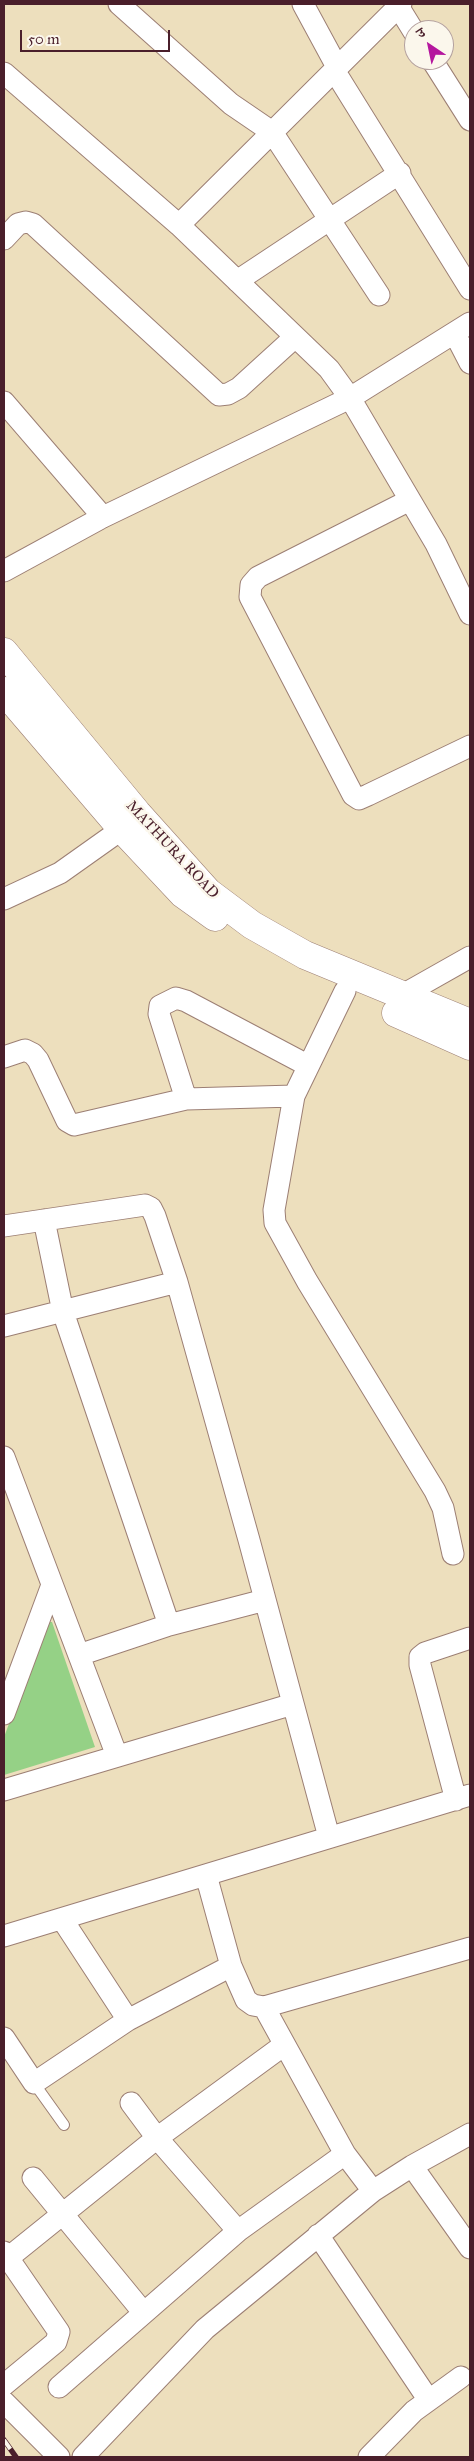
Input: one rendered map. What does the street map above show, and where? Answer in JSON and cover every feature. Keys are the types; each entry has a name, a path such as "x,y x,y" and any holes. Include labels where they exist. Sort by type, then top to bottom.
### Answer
{"main road":[{"name":"MATHURA ROAD","path":"4,652 137,813 208,892 252,925 305,955 470,1023"},
{"name":"MATHURA ROAD","path":"4,691 122,829 183,894 245,939 345,991 470,1046"}],"street":[{"path":"119,4 231,104 272,132 379,295"},
{"path":"303,4 336,65 334,70 400,173 470,289"},
{"path":"178,225 399,5 407,20"},
{"path":"439,70 469,114"},
{"path":"4,73 178,225 329,369 350,398 436,544 470,614"},
{"path":"237,281 400,173"},
{"path":"4,239 18,224 26,222 33,224 219,395 228,394 239,388 295,337"},
{"path":"4,571 103,517 350,398 462,328 470,363"},
{"path":"4,402 103,517"},
{"path":"410,500 258,577 250,585 250,597 353,795 359,799 470,746"},
{"path":"4,898 60,872 122,829"},
{"path":"401,996 470,957"},
{"path":"345,991 307,1065 294,1096 274,1210 275,1223 307,1281 435,1491 443,1508 453,1554"},
{"path":"186,1099 159,1014 160,1006 176,998 186,1001 307,1065"},
{"path":"4,1058 25,1050 33,1054 38,1060 67,1121 74,1125 186,1099 294,1096"},
{"path":"4,1226 145,1205 151,1208 156,1216 177,1282 329,1837"},
{"path":"44,1220 63,1312 169,1625"},
{"path":"4,1326 177,1282"},
{"path":"4,1457 117,1756"},
{"path":"4,1714 52,1585"},
{"path":"79,1655 169,1625 265,1600"},
{"path":"4,1936 463,1798 420,1665 420,1658 425,1652 470,1638"},
{"path":"4,1790 293,1704"},
{"path":"206,1875 231,1966 246,2000 253,2005 264,2007 470,1948"},
{"path":"62,1918 128,2020"},
{"path":"4,2038 34,2083 128,2020 231,1966"},
{"path":"264,2007 345,2154 373,2191"},
{"path":"4,2385 56,2342 59,2332 6,2255 62,2214 158,2138 284,2045"},
{"path":"130,2103 238,2231"},
{"path":"83,2457 205,2329 373,2191 412,2166 470,2134"},
{"path":"59,2387 238,2231 345,2154"},
{"path":"412,2166 470,2248"},
{"path":"33,2178 143,2312"},
{"path":"318,2236 428,2399"},
{"path":"368,2457 428,2399 467,2379"},
{"path":"4,2402 59,2457"}],"lane":[{"path":"34,2083 64,2125"}],"green space":[{"path":"47,1622 52,1622 95,1747 4,1775 4,1737"}],"railway":[{"path":"4,2440 16,2457"}]}
